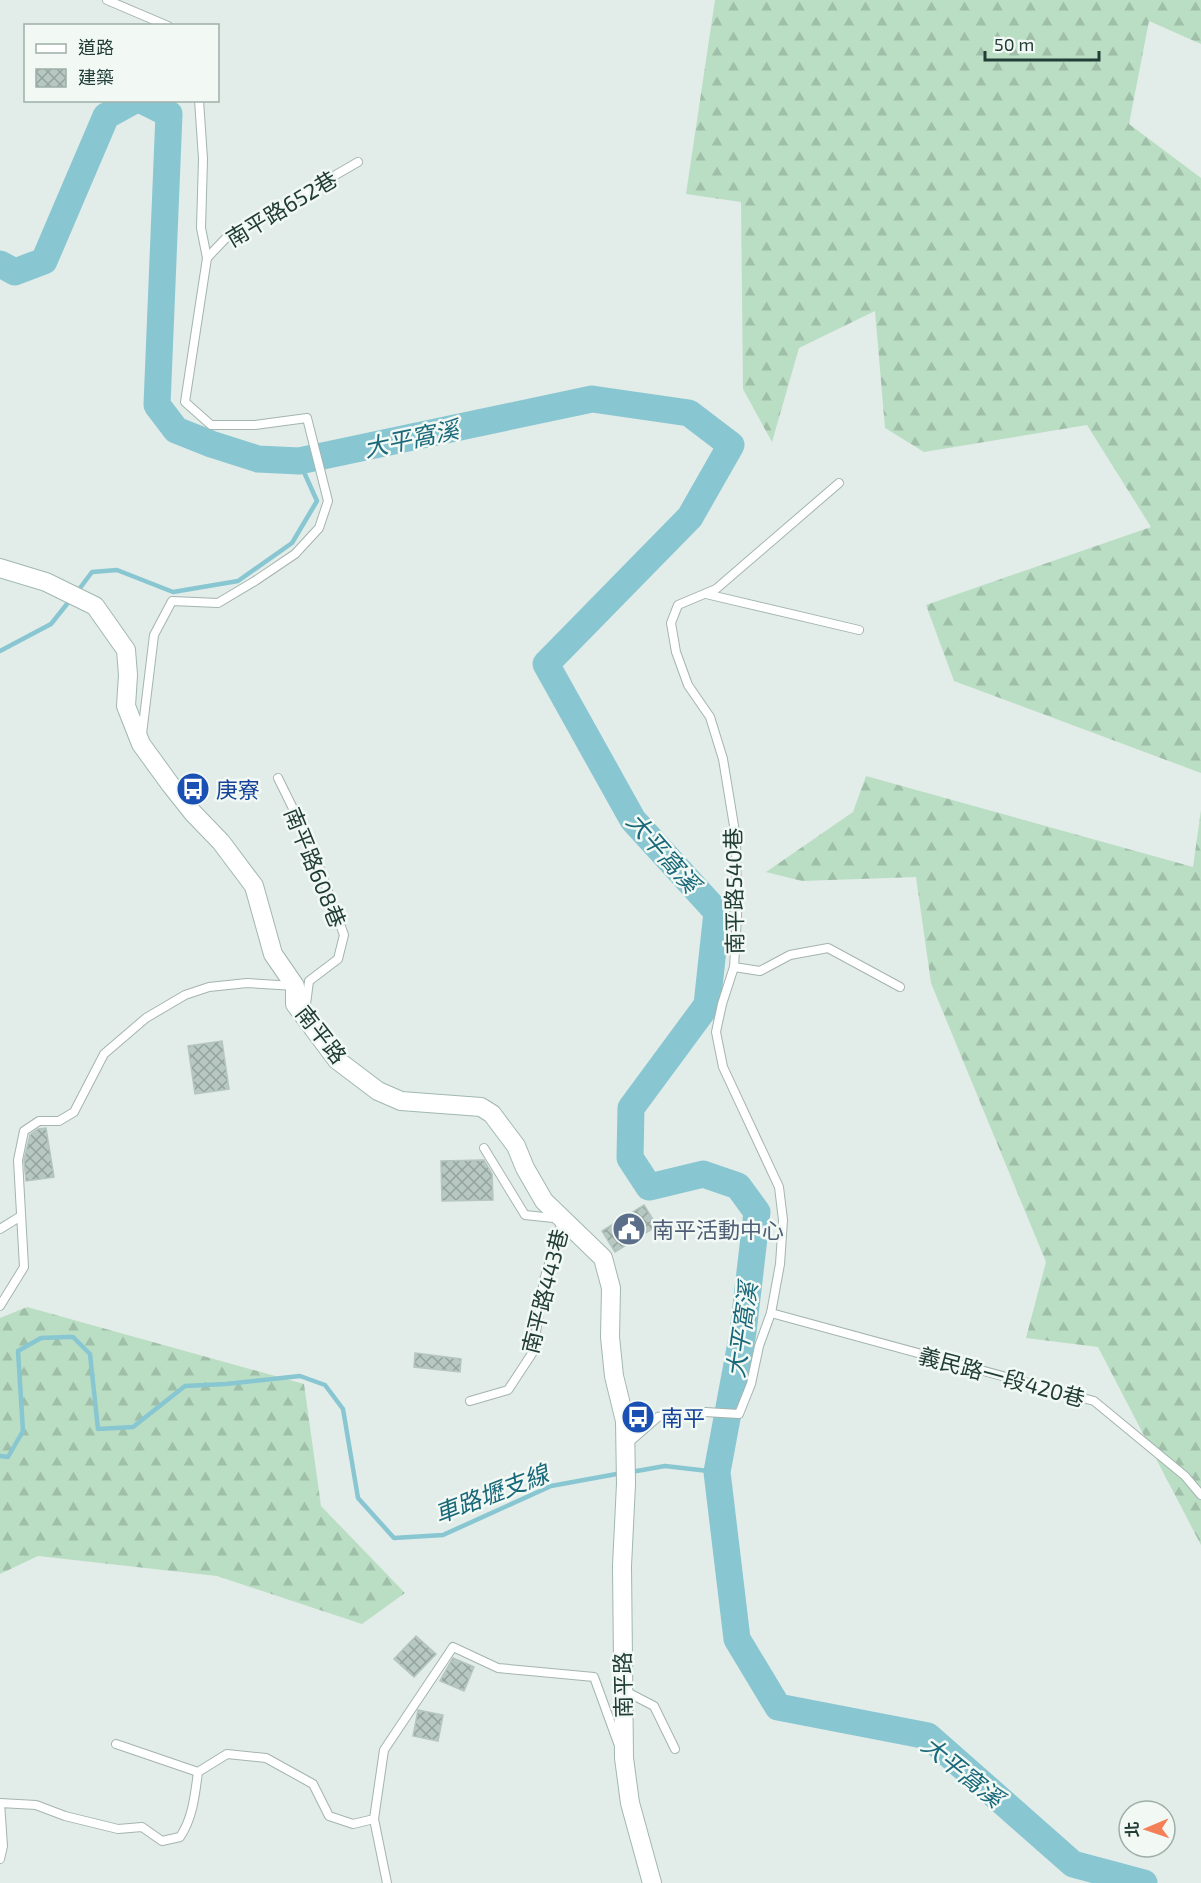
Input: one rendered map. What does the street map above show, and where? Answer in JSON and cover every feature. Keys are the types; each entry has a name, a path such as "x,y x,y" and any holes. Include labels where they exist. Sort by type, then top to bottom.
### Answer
{"street":[{"name":"南平路","path":"0,568 46,582 95,606 126,650 128,675 126,706 141,744 193,813 220,842 254,886 273,954 295,986 295,1004 337,1060 378,1090 401,1101 481,1107 492,1114 516,1146 525,1168 544,1201 603,1258 611,1288 611,1347 614,1376 625,1421 626,1484 622,1566 624,1758 630,1803 652,1883"}],"lane":[{"path":"107,0 163,24"},
{"name":"南平路652巷","path":"141,744 154,635 172,601 218,603 255,582 295,554 320,528 328,501 306,418 255,425 211,425 185,402 207,258 201,228 203,159 199,102"},
{"name":"南平路652巷","path":"207,258 225,239 358,162"},
{"name":"南平路540巷","path":"626,1445 658,1417 677,1413 739,1414 751,1384 759,1346 771,1313 782,1242 783,1220 779,1187 723,1067 716,1032 734,967 737,916 736,838 723,759 710,717 688,685 676,652 671,623 678,605 716,589 839,483"},
{"path":"705,594 859,630"},
{"name":"南平路608巷","path":"278,778 311,845 344,935 338,959 309,981 304,1015"},
{"path":"734,967 760,971 790,955 828,948 900,987"},
{"path":"0,1306 24,1267 18,1161 24,1131 39,1121 58,1120 74,1112 104,1054 146,1018 185,995 209,987 247,983 295,986"},
{"path":"484,1148 525,1215 563,1219"},
{"path":"0,1229 21,1216"},
{"name":"南平路443巷","path":"470,1401 508,1390 533,1352 544,1280 563,1219"},
{"name":"義民路一段420巷","path":"771,1313 1094,1401 1185,1476 1201,1495"},
{"path":"387,1883 374,1820 384,1750 453,1647 498,1668 594,1677 624,1758"},
{"path":"622,1690 654,1706 675,1749"},
{"path":"116,1744 198,1772"},
{"path":"198,1772 227,1754 266,1758 313,1784 329,1816 353,1824 374,1820"},
{"path":"0,1859 3,1846 0,1803 36,1806 118,1829 142,1827 162,1841 180,1837 186,1827 194,1801 198,1772"}],"green space":[{"path":"715,0 1201,0 1201,44 1149,21 1129,124 1201,178 1201,773 954,681 926,605 1151,527 1087,425 924,452 885,428 875,311 799,348 772,442 743,389 741,202 686,194"},
{"path":"866,776 1193,867 1201,810 1201,1545 1098,1347 1026,1338 1046,1262 931,983 916,877 802,881 766,872 853,812"},
{"path":"27,1307 304,1384 321,1506 405,1593 362,1624 217,1576 38,1556 0,1574 0,1318"}],"building":[{"path":"222,1041 229,1089 195,1094 188,1046"},
{"path":"46,1128 54,1177 26,1181 24,1160 30,1135 38,1129"},
{"path":"484,1160 492,1174 493,1200 442,1201 441,1161"},
{"name":"南平活動中心","path":"644,1205 657,1226 615,1252 602,1231"},
{"path":"415,1353 461,1359 460,1372 414,1367"},
{"path":"416,1636 436,1654 414,1677 394,1659"},
{"path":"453,1658 474,1667 464,1691 440,1681"},
{"path":"418,1710 443,1715 438,1741 413,1736"}],"waterway":[{"name":"大平窩溪","path":"0,264 15,272 44,261 106,116 131,102"},
{"name":"大平窩溪","path":"145,102 169,114 157,405 176,430 258,459 299,461 592,399 689,413 731,445 690,517 546,664 633,820 717,912 707,1005 631,1108 630,1158 649,1187 703,1174 738,1186 757,1212 743,1332 717,1472 737,1639 778,1707 928,1736 1073,1864 1144,1883"},
{"path":"77,592 92,572 117,570 173,592 238,581 292,543 317,501 299,461"},
{"path":"0,651 51,624 71,599"},
{"name":"車路壢支線","path":"0,1456 8,1457 23,1431 18,1351 41,1338 73,1337 90,1354 98,1429 133,1427 185,1386 300,1376 325,1385 343,1409 358,1498 394,1538 443,1535 551,1486 622,1473"},
{"name":"車路壢支線","path":"631,1472 665,1466 717,1472"}],"place":[{"name":"庚寮","path":"193,789"},
{"name":"南平活動中心","path":"629,1229"},
{"name":"南平","path":"638,1417"}]}
